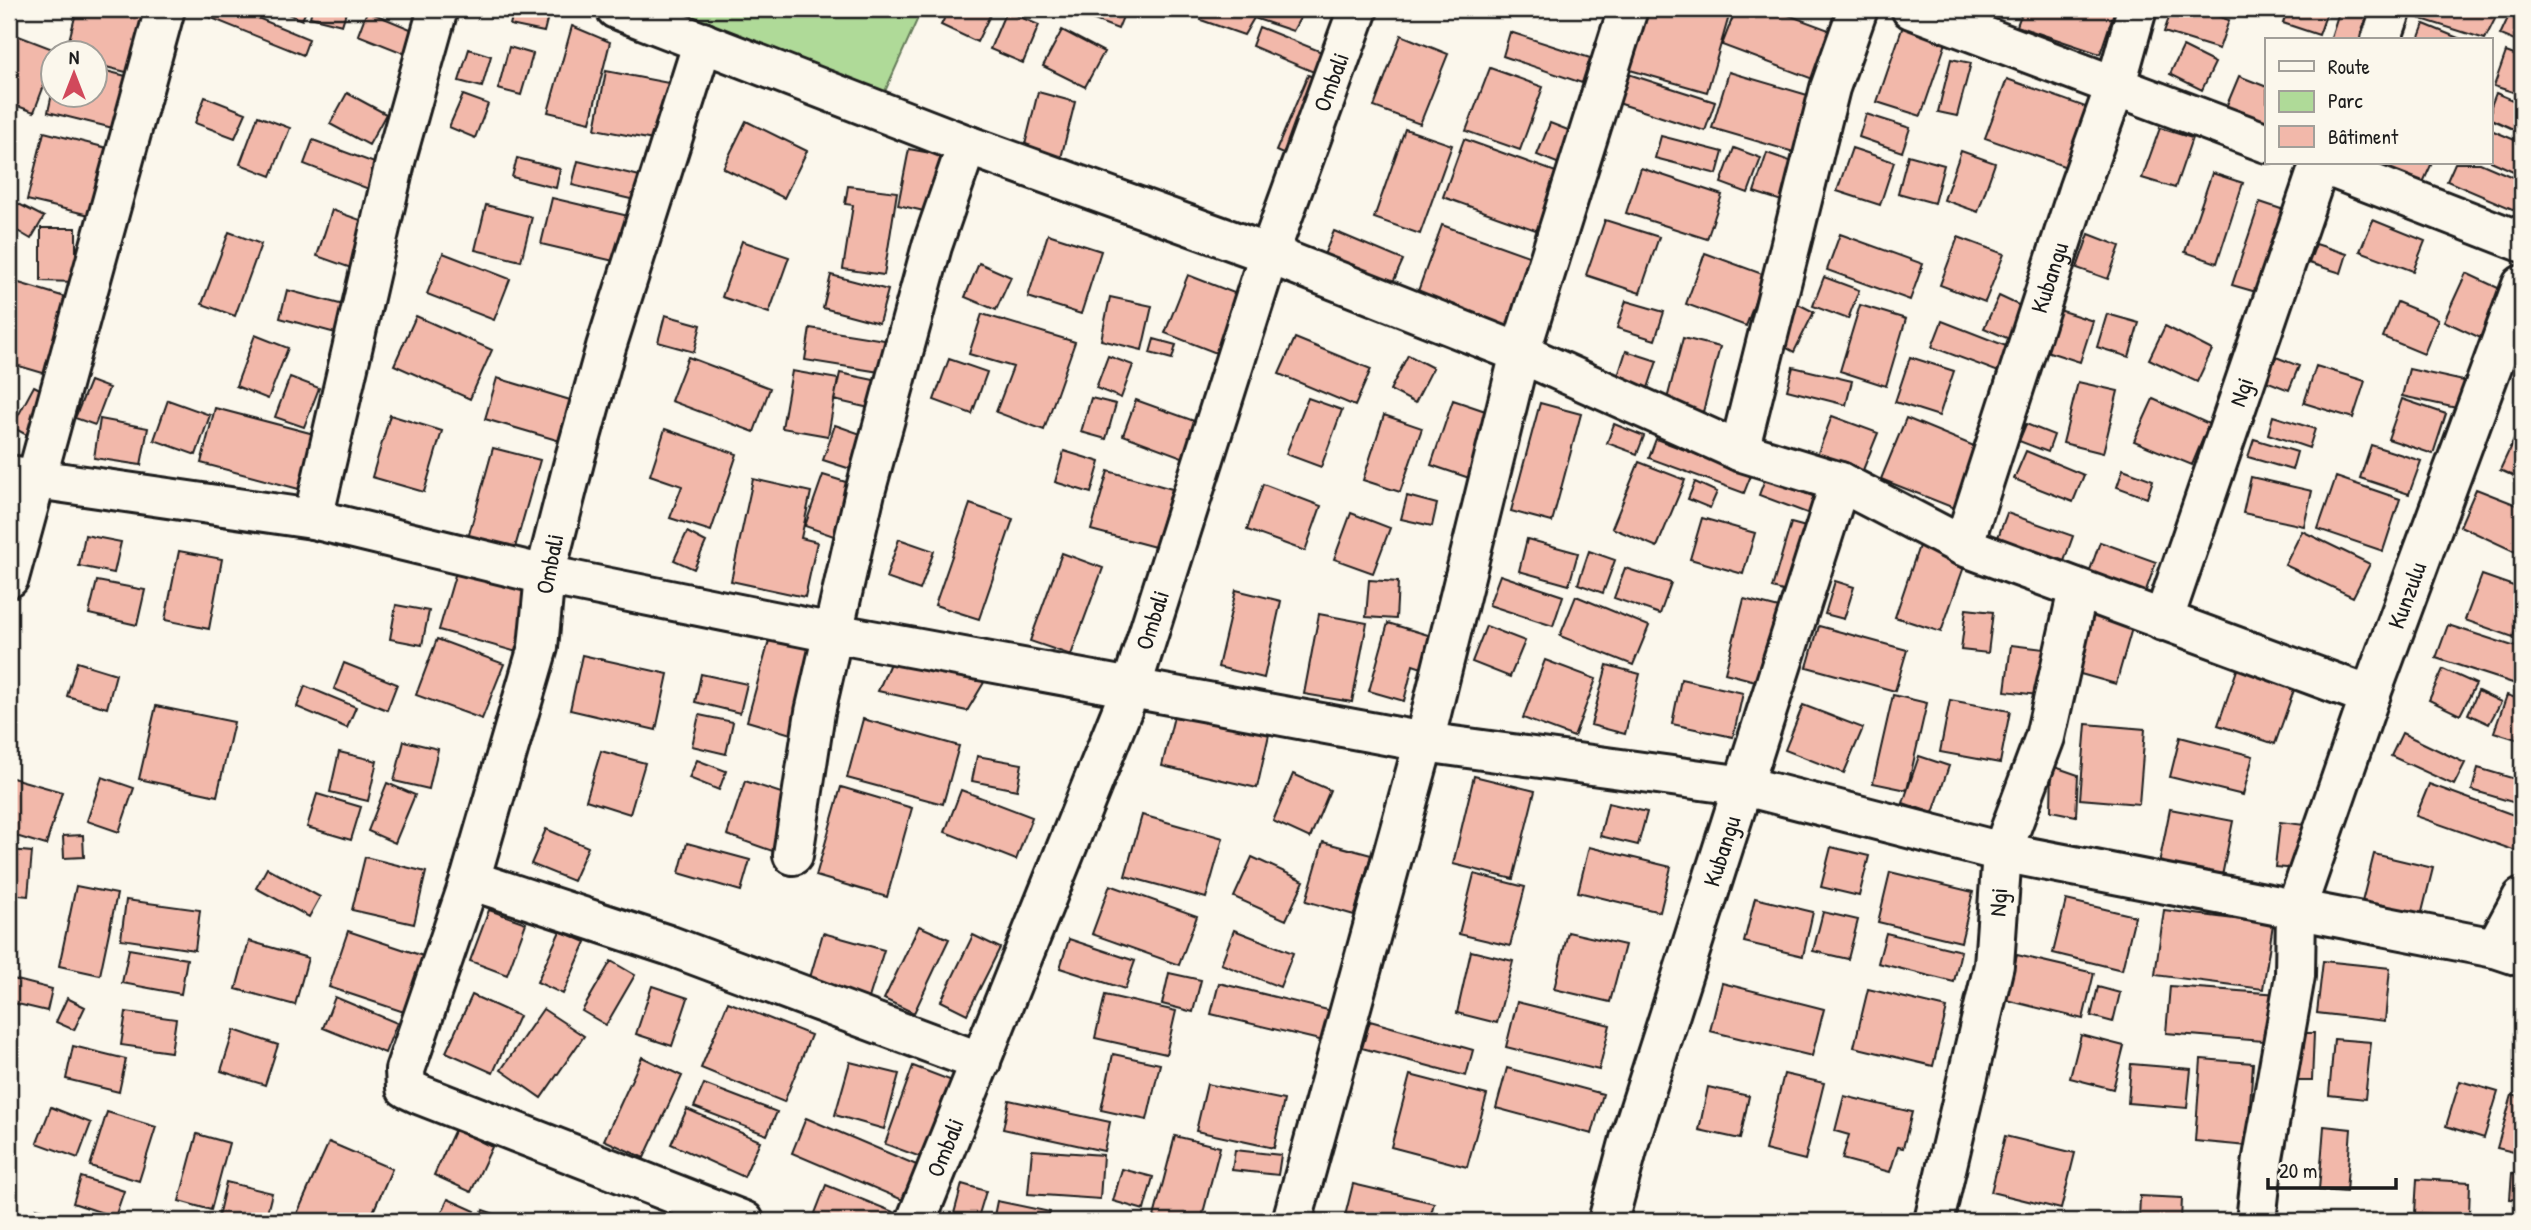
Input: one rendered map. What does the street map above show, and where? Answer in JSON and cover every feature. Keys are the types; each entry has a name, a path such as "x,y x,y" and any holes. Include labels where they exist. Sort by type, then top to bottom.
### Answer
{"street":[{"path":"9,578 22,478 165,9"},
{"path":"313,519 396,158 438,9"},
{"path":"616,9 967,145 1269,254 1520,353 1739,451 1840,482 1963,546 2370,696"},
{"name":"Ombali","path":"916,1221 1131,688 1269,254 1358,9"},
{"path":"1292,1221 1424,742 1520,353 1628,9"},
{"path":"1739,451 1830,88 1858,9"},
{"path":"1911,9 2265,142"},
{"name":"Kubangu","path":"1963,546 2078,190 2116,84 2137,9"},
{"path":"2382,38 2392,9"},
{"name":"Ombali","path":"703,42 607,347 545,575 538,647 470,880 405,1070 406,1088 744,1221"},
{"path":"793,855 815,712 865,492 932,246 967,145"},
{"name":"Ngi","path":"2163,621 2319,164"},
{"path":"2322,164 2522,242"},
{"name":"Kunzulu","path":"2256,1221 2263,1158 2295,976 2296,909 2370,696 2522,285"},
{"path":"22,478 313,519 545,575 833,633 1424,742 1745,786 2002,852 2509,953 2522,898"},
{"name":"Kubangu","path":"1608,1221 1629,1139 1745,786 1840,482"},
{"name":"Ngi","path":"1934,1221 1994,965 2002,852 2045,737 2078,590"},
{"path":"470,880 668,945 981,1062"}],"green space":[{"path":"657,9 922,9 882,98"}],"building":[{"path":"77,9 159,9 142,76 108,68 108,38 70,38"},
{"path":"207,9 236,9 309,39 303,55 204,15"},
{"path":"284,9 307,9 302,20 283,12"},
{"path":"312,9 347,9 342,25 310,17"},
{"path":"514,9 548,16 544,32 510,25"},
{"path":"949,9 993,9 977,42 941,25"},
{"path":"1065,9 1126,9 1118,29"},
{"path":"1204,9 1305,9 1293,31 1254,18 1244,35 1201,20"},
{"path":"1647,9 1731,9 1707,92 1630,70"},
{"path":"1736,9 1772,9 1848,37 1829,85 1722,45"},
{"path":"2023,9 2115,9 2100,54 2017,26"},
{"path":"2172,9 2197,9 2229,20 2219,49 2164,32"},
{"path":"2288,9 2328,9 2319,35 2283,23"},
{"path":"2340,9 2377,17 2370,38 2331,38"},
{"path":"2419,9 2500,9 2486,38 2415,17"},
{"path":"2512,9 2522,9 2522,44 2500,35"},
{"path":"367,11 425,35 416,58 358,35"},
{"path":"1006,11 1039,25 1023,63 990,49"},
{"path":"1905,20 1949,34 1921,116 1877,102"},
{"path":"2424,24 2458,38 2419,38"},
{"path":"572,26 610,42 590,122 548,112"},
{"path":"1259,27 1337,58 1328,78 1252,46"},
{"path":"1062,30 1104,52 1085,87 1043,66"},
{"path":"1510,32 1590,58 1582,83 1503,56"},
{"path":"16,35 38,43 38,101 34,112 9,103 9,54"},
{"path":"1401,35 1448,54 1420,124 1374,107"},
{"path":"509,47 533,54 521,95 498,89"},
{"path":"2183,47 2215,63 2202,90 2170,74"},
{"path":"469,49 491,56 482,87 459,81"},
{"path":"2506,52 2522,58 2522,95 2494,86"},
{"path":"1951,59 1971,63 1957,116 1938,112"},
{"path":"1490,68 1543,87 1520,150 1466,131"},
{"path":"606,71 679,85 669,143 595,129"},
{"path":"108,72 138,79 125,131 48,112 49,108 108,108"},
{"path":"1729,72 1821,99 1804,155 1712,128"},
{"path":"1625,73 1715,102 1705,131 1615,102"},
{"path":"1308,75 1328,83 1296,160 1276,151"},
{"path":"2239,76 2265,86 2265,128 2224,112"},
{"path":"2007,79 2094,110 2072,169 1985,138"},
{"path":"1038,92 1075,102 1060,162 1023,153"},
{"path":"347,93 386,114 369,145 330,124"},
{"path":"2496,93 2522,104 2522,133 2492,119 2492,103"},
{"path":"463,95 488,104 475,138 449,127"},
{"path":"205,97 246,113 235,138 195,123"},
{"path":"1866,114 1910,128 1902,152 1859,137"},
{"path":"258,116 290,128 271,176 240,164"},
{"path":"746,121 807,151 784,198 723,168"},
{"path":"1550,123 1586,137 1572,169 1537,155"},
{"path":"2160,128 2192,138 2175,188 2142,178"},
{"path":"1405,129 1452,145 1420,234 1374,218"},
{"path":"2492,130 2522,143 2522,175 2492,161"},
{"path":"44,132 123,152 106,219 27,200"},
{"path":"1661,136 1723,152 1717,174 1655,158"},
{"path":"1464,139 1567,176 1547,234 1443,197"},
{"path":"313,140 388,168 379,193 304,164"},
{"path":"1734,148 1761,158 1748,193 1721,183"},
{"path":"1852,148 1894,162 1880,205 1837,191"},
{"path":"909,149 952,157 941,215 898,205"},
{"path":"1961,151 1995,163 1978,212 1944,200"},
{"path":"1767,153 1807,167 1794,205 1754,192"},
{"path":"1908,155 1944,165 1934,203 1898,193"},
{"path":"517,158 560,169 556,188 512,177"},
{"path":"578,161 648,178 643,202 572,185"},
{"path":"2364,164 2432,164 2421,187"},
{"path":"2455,164 2482,164 2522,181 2522,199 2517,211 2447,181"},
{"path":"1641,168 1722,195 1707,239 1626,213"},
{"path":"2212,173 2243,183 2217,263 2185,252"},
{"path":"848,186 897,192 884,275 843,269 853,205 845,204"},
{"path":"552,198 641,219 631,265 541,244"},
{"path":"9,199 44,217 31,239 9,226"},
{"path":"2260,202 2290,212 2263,294 2232,285"},
{"path":"486,205 532,217 521,261 475,250"},
{"path":"332,210 366,222 351,268 317,256"},
{"path":"1605,220 1659,237 1640,293 1586,275"},
{"path":"2373,220 2425,241 2413,271 2360,251"},
{"path":"1442,225 1534,258 1505,338 1413,305"},
{"path":"41,228 76,228 76,282 41,281"},
{"path":"1334,231 1403,260 1386,298 1318,269"},
{"path":"229,232 261,244 235,316 202,304"},
{"path":"1048,234 1101,251 1081,314 1028,297"},
{"path":"1840,234 1923,264 1910,300 1827,270"},
{"path":"2089,234 2120,246 2108,279 2077,268"},
{"path":"1958,237 2004,254 1985,302 1940,285"},
{"path":"742,241 789,257 769,313 722,297"},
{"path":"2316,244 2347,254 2341,273 2309,263"},
{"path":"443,253 510,279 494,320 427,294"},
{"path":"1705,253 1765,275 1746,326 1686,304"},
{"path":"979,263 1011,277 996,310 965,297"},
{"path":"2466,273 2511,294 2489,342 2444,321"},
{"path":"831,275 888,290 879,323 823,308"},
{"path":"1188,275 1242,296 1219,354 1165,333"},
{"path":"1824,277 1859,290 1848,319 1813,306"},
{"path":"9,280 75,300 53,376 9,363"},
{"path":"287,290 351,307 343,335 280,318"},
{"path":"1999,296 2031,311 2016,342 1984,328"},
{"path":"1110,297 1152,306 1142,350 1101,340"},
{"path":"1626,301 1664,312 1655,340 1617,328"},
{"path":"1792,301 1814,312 1794,352 1772,340"},
{"path":"2397,302 2438,319 2424,354 2383,337"},
{"path":"1860,305 1906,319 1886,386 1840,371"},
{"path":"2056,309 2093,321 2080,362 2043,350"},
{"path":"982,314 1075,342 1044,430 996,412 1013,367 969,354"},
{"path":"2107,314 2139,323 2129,357 2097,347"},
{"path":"665,315 701,325 694,352 658,342"},
{"path":"416,316 492,350 470,399 394,365"},
{"path":"1942,321 2014,349 2004,374 1932,347"},
{"path":"2165,326 2212,350 2197,382 2149,359"},
{"path":"810,328 897,342 892,374 805,360"},
{"path":"255,335 288,348 268,399 236,386"},
{"path":"1295,338 1371,369 1355,406 1279,374"},
{"path":"1683,338 1720,347 1703,412 1666,403"},
{"path":"1154,339 1176,345 1172,359 1150,353"},
{"path":"1626,351 1657,361 1648,388 1617,379"},
{"path":"1408,355 1433,368 1415,403 1390,390"},
{"path":"1108,356 1133,365 1121,398 1096,388"},
{"path":"688,357 770,388 754,432 671,401"},
{"path":"1910,357 1954,371 1939,416 1895,402"},
{"path":"2276,357 2299,366 2289,390 2266,381"},
{"path":"949,359 987,372 972,414 934,400"},
{"path":"2316,366 2365,381 2353,418 2304,403"},
{"path":"1793,367 1852,381 1846,405 1787,390"},
{"path":"2409,369 2468,382 2461,409 2402,396"},
{"path":"792,371 838,379 828,436 782,428"},
{"path":"840,373 893,384 887,412 834,400"},
{"path":"290,377 319,388 304,427 275,417"},
{"path":"497,378 580,403 567,443 485,419"},
{"path":"90,381 109,388 95,425 75,418"},
{"path":"2078,382 2118,391 2103,453 2063,443"},
{"path":"34,386 57,398 34,439 12,427"},
{"path":"1091,398 1116,404 1106,439 1081,432"},
{"path":"1308,398 1342,410 1321,467 1286,454"},
{"path":"2153,399 2209,424 2192,465 2134,441"},
{"path":"2402,399 2446,414 2433,454 2388,439"},
{"path":"168,400 210,415 196,455 154,440"},
{"path":"1136,400 1211,427 1198,463 1123,435"},
{"path":"1453,400 1503,417 1481,482 1431,465"},
{"path":"1540,403 1581,414 1552,522 1511,511"},
{"path":"215,408 329,438 314,493 201,463"},
{"path":"390,415 442,431 424,492 372,477"},
{"path":"1384,415 1422,428 1400,492 1363,480"},
{"path":"1832,416 1878,433 1861,475 1816,458"},
{"path":"2273,416 2315,429 2309,448 2268,434"},
{"path":"1906,418 1979,448 1954,508 1881,479"},
{"path":"100,419 148,428 141,465 94,458"},
{"path":"1614,424 1644,436 1637,454 1607,443"},
{"path":"2026,424 2054,435 2048,452 2019,441"},
{"path":"835,425 878,440 866,474 823,460"},
{"path":"665,429 737,454 711,531 670,518 682,486 650,475"},
{"path":"2519,429 2522,431 2522,480 2500,470"},
{"path":"1656,439 1751,475 1744,493 1649,458"},
{"path":"2254,439 2297,452 2292,470 2248,457"},
{"path":"2371,445 2421,461 2409,494 2360,478"},
{"path":"493,448 540,460 514,551 468,538"},
{"path":"1064,451 1100,462 1091,493 1055,482"},
{"path":"2026,451 2084,475 2073,502 2014,479"},
{"path":"1639,462 1685,480 1657,547 1612,528"},
{"path":"2123,469 2153,480 2147,498 2117,487"},
{"path":"1108,471 1172,489 1155,547 1091,530"},
{"path":"823,475 862,487 845,540 805,526"},
{"path":"2251,477 2312,491 2304,526 2243,513"},
{"path":"2336,477 2400,499 2383,551 2318,529"},
{"path":"753,479 811,492 801,538 817,542 805,597 731,581"},
{"path":"1765,479 1821,499 1815,516 1759,495"},
{"path":"1695,482 1717,492 1710,508 1688,499"},
{"path":"1263,484 1321,506 1305,551 1247,530"},
{"path":"2476,489 2522,507 2522,555 2460,526"},
{"path":"1407,496 1437,504 1432,526 1401,519"},
{"path":"970,504 1013,519 979,619 935,605"},
{"path":"1351,513 1390,528 1373,573 1334,559"},
{"path":"2007,513 2073,536 2063,564 1997,540"},
{"path":"1702,518 1755,533 1743,574 1690,559"},
{"path":"1791,523 1817,530 1798,595 1772,588"},
{"path":"2302,531 2370,564 2353,597 2285,565"},
{"path":"687,532 706,542 694,569 674,560"},
{"path":"85,535 121,542 114,573 79,566"},
{"path":"899,539 934,551 920,590 886,578"},
{"path":"1527,539 1578,553 1569,585 1519,571"},
{"path":"2100,542 2156,562 2144,596 2088,576"},
{"path":"1919,546 1966,561 1941,632 1895,617"},
{"path":"179,551 222,559 209,629 165,620"},
{"path":"1589,551 1615,560 1603,593 1578,584"},
{"path":"1062,553 1103,568 1071,655 1030,641"},
{"path":"458,565 542,589 524,654 439,630"},
{"path":"1625,568 1671,583 1660,614 1614,598"},
{"path":"1500,575 1563,596 1553,626 1489,605"},
{"path":"2482,575 2522,589 2522,611 2513,637 2465,620"},
{"path":"1369,580 1398,582 1396,619 1366,617"},
{"path":"97,581 145,590 137,625 89,614"},
{"path":"1835,581 1854,587 1844,619 1825,614"},
{"path":"1236,590 1281,601 1264,678 1218,667"},
{"path":"1576,596 1649,626 1633,665 1560,636"},
{"path":"1744,599 1783,609 1763,683 1725,673"},
{"path":"396,605 429,611 422,645 390,639"},
{"path":"2088,608 2134,621 2116,684 2070,671"},
{"path":"1966,609 1993,612 1988,653 1961,650"},
{"path":"1319,614 1367,623 1352,702 1304,694"},
{"path":"1388,623 1438,638 1428,670 1413,665 1404,701 1369,691"},
{"path":"2448,625 2522,649 2522,686 2436,658"},
{"path":"1486,626 1525,641 1510,677 1472,662"},
{"path":"1819,626 1907,650 1895,691 1807,667"},
{"path":"770,637 825,653 801,737 747,721"},
{"path":"437,639 504,664 482,719 416,695"},
{"path":"2011,645 2052,650 2046,696 2005,691"},
{"path":"894,654 989,674 967,711 878,691"},
{"path":"582,655 668,674 656,730 570,710"},
{"path":"1545,660 1596,679 1574,737 1523,718"},
{"path":"77,662 116,674 107,708 67,696"},
{"path":"344,663 397,684 387,710 334,689"},
{"path":"1607,665 1640,674 1625,734 1591,725"},
{"path":"2238,667 2295,687 2275,744 2218,725"},
{"path":"2443,669 2476,684 2460,715 2429,700"},
{"path":"701,674 747,684 740,713 695,702"},
{"path":"1681,679 1743,693 1733,737 1672,724"},
{"path":"305,686 356,707 347,728 297,707"},
{"path":"2478,691 2501,702 2489,724 2468,714"},
{"path":"1893,695 1927,703 1907,790 1873,783"},
{"path":"2507,695 2522,700 2522,741 2494,732"},
{"path":"1950,700 2010,711 2000,763 1940,752"},
{"path":"1803,705 1863,728 1844,773 1785,750"},
{"path":"156,706 234,722 217,796 139,779"},
{"path":"1176,708 1270,730 1257,788 1162,766"},
{"path":"699,715 733,722 726,754 692,746"},
{"path":"863,719 959,746 943,804 847,778"},
{"path":"2086,724 2145,729 2139,804 2080,799"},
{"path":"2402,733 2465,763 2454,785 2391,756"},
{"path":"2180,737 2253,756 2243,795 2170,777"},
{"path":"404,741 438,749 429,789 394,781"},
{"path":"601,751 645,763 630,814 586,800"},
{"path":"339,752 377,761 368,801 330,792"},
{"path":"977,756 1022,764 1017,790 972,781"},
{"path":"1919,756 1949,766 1933,813 1903,803"},
{"path":"697,760 726,771 719,790 689,778"},
{"path":"2052,766 2078,775 2076,816 2051,811"},
{"path":"2478,768 2522,781 2522,805 2472,790"},
{"path":"1293,774 1330,790 1310,838 1273,821"},
{"path":"1474,776 1535,791 1513,879 1453,864"},
{"path":"9,777 62,792 46,845 9,834"},
{"path":"102,777 134,788 119,832 87,821"},
{"path":"745,781 799,799 781,854 727,835"},
{"path":"387,783 415,795 395,843 368,831"},
{"path":"2429,784 2522,818 2522,842 2519,852 2416,816"},
{"path":"841,787 912,808 887,897 816,876"},
{"path":"961,790 1032,817 1016,860 945,832"},
{"path":"317,794 361,807 351,840 307,827"},
{"path":"1608,803 1647,812 1638,845 1600,836"},
{"path":"2170,809 2233,821 2222,876 2159,864"},
{"path":"1142,815 1223,838 1206,898 1125,876"},
{"path":"2280,822 2305,825 2299,869 2275,867"},
{"path":"546,829 588,847 573,881 531,864"},
{"path":"83,835 84,857 64,858 63,836"},
{"path":"1323,842 1371,855 1354,915 1306,901"},
{"path":"687,843 750,860 741,891 679,873"},
{"path":"1589,847 1671,867 1660,912 1578,892"},
{"path":"1831,847 1869,856 1859,896 1821,887"},
{"path":"9,850 32,852 28,896 9,894"},
{"path":"2374,854 2433,868 2417,932 2358,918"},
{"path":"365,857 426,872 414,924 352,910"},
{"path":"1252,857 1304,881 1286,920 1234,897"},
{"path":"267,868 320,897 309,917 256,888"},
{"path":"1890,872 1973,892 1961,942 1878,922"},
{"path":"1474,874 1525,887 1510,946 1459,934"},
{"path":"1110,885 1197,916 1179,965 1092,934"},
{"path":"76,886 117,894 100,975 59,966"},
{"path":"1755,898 1813,912 1803,956 1744,942"},
{"path":"126,900 200,910 195,950 121,939"},
{"path":"2066,900 2135,916 2122,970 2053,953"},
{"path":"489,910 526,923 507,975 470,961"},
{"path":"2164,910 2273,924 2263,989 2155,975"},
{"path":"1823,912 1858,920 1848,959 1813,951"},
{"path":"919,926 949,939 914,1013 884,999"},
{"path":"1234,930 1293,953 1280,987 1221,964"},
{"path":"348,931 423,956 404,1012 329,987"},
{"path":"560,931 586,942 563,994 537,982"},
{"path":"1568,932 1625,945 1610,1002 1554,989"},
{"path":"823,933 884,950 869,998 809,981"},
{"path":"1886,933 1961,951 1954,982 1878,963"},
{"path":"973,935 1000,948 967,1014 941,1001"},
{"path":"1069,939 1135,961 1125,989 1060,968"},
{"path":"249,941 308,958 295,1005 236,989"},
{"path":"129,949 187,959 181,994 122,983"},
{"path":"1471,951 1513,961 1497,1023 1457,1013"},
{"path":"2017,955 2094,973 2083,1019 2006,1000"},
{"path":"611,961 635,975 606,1025 582,1011"},
{"path":"2323,961 2390,968 2385,1021 2317,1013"},
{"path":"1169,973 1201,980 1193,1012 1162,1004"},
{"path":"9,978 52,989 47,1011 9,1002"},
{"path":"1219,983 1340,1013 1332,1043 1211,1014"},
{"path":"1722,983 1824,1009 1812,1056 1710,1031"},
{"path":"652,986 688,998 672,1046 636,1034"},
{"path":"2170,986 2279,994 2275,1042 2166,1033"},
{"path":"2098,987 2120,993 2113,1022 2091,1016"},
{"path":"1868,989 1947,1008 1933,1066 1854,1047"},
{"path":"472,995 519,1016 493,1073 446,1052"},
{"path":"1105,995 1176,1011 1166,1054 1095,1038"},
{"path":"335,997 397,1023 385,1053 323,1028"},
{"path":"67,998 85,1007 74,1030 56,1022"},
{"path":"728,1002 811,1035 784,1102 701,1068"},
{"path":"1517,1002 1610,1025 1599,1070 1506,1047"},
{"path":"543,1009 584,1036 541,1098 501,1070"},
{"path":"126,1012 176,1019 171,1052 121,1045"},
{"path":"1370,1021 1473,1050 1466,1076 1362,1048"},
{"path":"234,1030 278,1045 265,1085 221,1071"},
{"path":"2295,1033 2314,1033 2312,1081 2293,1081"},
{"path":"2081,1035 2124,1046 2113,1089 2070,1078"},
{"path":"2334,1039 2371,1042 2365,1099 2329,1095"},
{"path":"73,1046 126,1059 119,1092 66,1079"},
{"path":"1113,1054 1160,1064 1147,1120 1101,1110"},
{"path":"642,1057 682,1076 644,1158 604,1140"},
{"path":"2201,1059 2253,1063 2247,1146 2195,1141"},
{"path":"850,1062 899,1074 884,1129 835,1115"},
{"path":"2131,1064 2191,1069 2187,1108 2128,1103"},
{"path":"913,1066 955,1082 926,1159 885,1144"},
{"path":"1507,1068 1603,1094 1592,1134 1496,1108"},
{"path":"1784,1074 1824,1083 1805,1160 1765,1150"},
{"path":"1410,1075 1487,1095 1467,1167 1391,1147"},
{"path":"2460,1081 2498,1092 2484,1138 2446,1126"},
{"path":"704,1084 777,1112 767,1135 694,1107"},
{"path":"1207,1084 1284,1100 1274,1148 1196,1131"},
{"path":"1708,1087 1749,1096 1740,1139 1699,1130"},
{"path":"2512,1095 2522,1098 2522,1154 2497,1148"},
{"path":"1844,1096 1912,1112 1903,1148 1898,1147 1890,1172 1842,1159 1849,1135 1835,1131"},
{"path":"1009,1100 1110,1122 1104,1151 1003,1129"},
{"path":"51,1107 91,1123 78,1158 37,1143"},
{"path":"687,1109 760,1141 744,1177 671,1144"},
{"path":"107,1112 156,1127 139,1181 90,1166"},
{"path":"806,1118 919,1166 905,1201 792,1153"},
{"path":"2324,1126 2351,1129 2346,1192 2319,1190"},
{"path":"455,1129 492,1147 471,1192 434,1175"},
{"path":"197,1134 229,1143 211,1210 179,1201"},
{"path":"1175,1136 1220,1147 1201,1221 1171,1221 1154,1217"},
{"path":"2005,1136 2075,1153 2061,1209 1991,1192"},
{"path":"329,1142 392,1169 369,1221 308,1221 296,1216"},
{"path":"1032,1150 1103,1155 1100,1199 1028,1194"},
{"path":"1235,1150 1281,1155 1278,1175 1232,1170"},
{"path":"1122,1169 1153,1177 1144,1210 1113,1201"},
{"path":"2512,1173 2522,1174 2522,1200 2510,1199"},
{"path":"81,1177 124,1191 115,1217 73,1203"},
{"path":"2417,1179 2470,1182 2469,1216 2415,1213"},
{"path":"226,1182 272,1193 265,1221 217,1221"},
{"path":"962,1184 986,1191 977,1221 952,1221"},
{"path":"1353,1184 1434,1203 1429,1221 1344,1220"},
{"path":"826,1185 896,1213 893,1221 812,1221"},
{"path":"2140,1196 2182,1198 2181,1221 2139,1221"},
{"path":"448,1199 475,1211 470,1221 438,1221"},
{"path":"997,1201 1050,1212 1048,1221 993,1221"},
{"path":"36,1208 82,1221 32,1221"},
{"path":"483,1210 514,1221 479,1221"}]}
